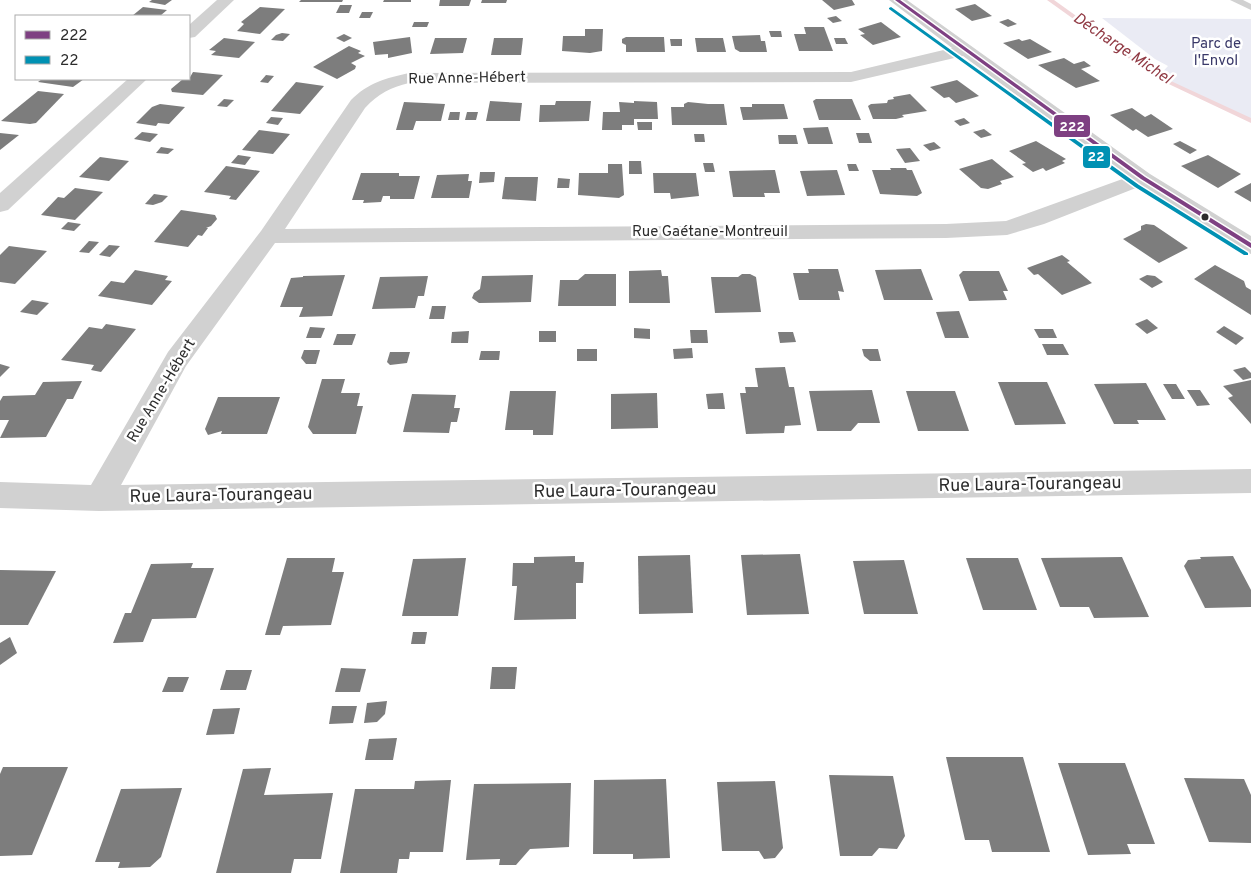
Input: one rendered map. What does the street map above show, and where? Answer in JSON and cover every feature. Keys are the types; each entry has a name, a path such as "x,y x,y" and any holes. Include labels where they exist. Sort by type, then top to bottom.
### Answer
{"street":[{"path":"190,31 226,0"},
{"path":"897,0 1143,178 1251,246"},
{"name":"Rue Anne-Hébert","path":"99,498 177,359 269,236 358,104 371,90 390,82 409,78 851,77 964,50"},
{"path":"0,205 137,80"},
{"name":"Rue Gaétane-Montreuil","path":"269,236 936,231 1007,228 1036,219 1143,178"},
{"name":"Rue Laura-Tourangeau","path":"0,495 99,498 1251,481"}],"lane":[{"path":"1237,0 1251,7"}],"green space":[{"name":"Parc de l'Envol","path":"1102,18 1251,19 1251,120 1158,77 1168,66 1155,59"}],"building":[{"path":"152,0 172,0 165,5 149,2"},
{"path":"301,0 343,0 342,2 299,2"},
{"path":"384,0 411,0 411,2 383,2"},
{"path":"440,0 471,0 469,6 439,6"},
{"path":"482,0 507,0 506,3 481,3"},
{"path":"822,0 852,0 855,5 834,10"},
{"path":"975,4 992,16 972,21 955,9"},
{"path":"340,5 352,5 349,13 336,13"},
{"path":"143,7 167,10 161,15 133,15"},
{"path":"260,7 285,9 260,34 237,31 244,24 241,22"},
{"path":"362,12 373,12 370,18 359,18"},
{"path":"836,16 842,21 833,23 827,18"},
{"path":"1008,19 1017,24 1008,27 999,22"},
{"path":"414,22 429,22 427,27 412,27"},
{"path":"881,22 901,37 873,45 860,35 865,34 858,29"},
{"path":"804,27 824,27 833,51 799,51 794,34 806,34"},
{"path":"585,29 603,29 602,51 590,53 562,51 563,36 585,36"},
{"path":"769,31 781,31 782,37 771,37"},
{"path":"282,33 290,34 283,41 271,40 276,35"},
{"path":"344,34 352,38 344,42 336,38"},
{"path":"760,35 761,41 765,41 767,52 740,52 735,49 732,36"},
{"path":"410,37 412,53 388,58 388,54 375,55 373,42"},
{"path":"626,37 664,37 665,52 626,52 626,45 622,43 622,39"},
{"path":"224,38 255,42 239,58 211,55 216,51 209,50"},
{"path":"435,38 467,38 463,53 430,54"},
{"path":"494,38 523,38 521,55 491,55"},
{"path":"695,38 723,38 726,52 697,52"},
{"path":"834,38 845,38 848,44 836,44"},
{"path":"670,39 682,39 682,46 671,46"},
{"path":"1019,39 1022,41 1030,39 1052,52 1028,59 1003,43"},
{"path":"349,46 361,51 358,53 365,56 351,63 356,66 355,69 337,79 313,67"},
{"path":"1064,58 1074,64 1084,61 1091,66 1081,69 1100,81 1076,88 1038,65"},
{"path":"193,72 223,75 203,95 172,92 171,89 182,80 190,80"},
{"path":"266,75 274,76 268,83 260,82"},
{"path":"41,80 83,80 73,87 38,82"},
{"path":"957,80 979,96 956,103 949,97 944,98 930,87"},
{"path":"296,82 324,86 300,114 271,111"},
{"path":"38,91 64,94 36,123 1,121"},
{"path":"910,94 927,111 902,115 904,117 896,119 873,119 868,106 871,104 887,103 888,100 894,99 893,97"},
{"path":"224,99 234,100 227,107 217,106"},
{"path":"816,99 852,99 861,120 819,120 813,101"},
{"path":"490,101 522,103 520,121 486,121"},
{"path":"556,101 591,101 589,121 539,122 540,105 555,105"},
{"path":"634,101 657,102 658,119 634,119 634,125 622,125 622,130 602,130 603,112 620,112 619,102 634,103"},
{"path":"404,102 445,104 441,121 416,121 413,130 396,130"},
{"path":"688,102 724,104 727,125 672,125 671,107 684,107 684,104"},
{"path":"160,104 185,107 169,124 158,123 156,126 136,123 152,107"},
{"path":"752,104 784,104 788,119 743,120 740,107 752,107"},
{"path":"1132,108 1145,117 1151,114 1173,129 1148,137 1136,129 1133,131 1110,115"},
{"path":"450,112 460,112 459,120 448,120"},
{"path":"467,112 478,112 476,120 465,120"},
{"path":"271,117 283,118 278,125 266,123"},
{"path":"964,118 970,123 960,126 954,121"},
{"path":"637,122 652,122 652,130 638,130"},
{"path":"828,127 833,144 808,144 803,128"},
{"path":"984,129 992,135 981,138 973,132"},
{"path":"259,130 290,134 273,154 242,150"},
{"path":"142,132 158,134 150,142 134,139"},
{"path":"0,133 19,135 0,150"},
{"path":"856,133 869,133 872,143 859,143"},
{"path":"694,134 704,134 705,142 695,142"},
{"path":"778,135 796,135 798,144 779,144"},
{"path":"1036,141 1066,159 1062,161 1065,163 1046,171 1043,168 1033,172 1022,164 1026,163 1009,151"},
{"path":"1180,141 1197,150 1190,154 1173,144"},
{"path":"934,142 941,148 930,151 923,145"},
{"path":"161,147 174,149 168,154 156,153"},
{"path":"910,148 920,161 905,163 896,149"},
{"path":"238,155 251,157 245,165 231,163"},
{"path":"1208,155 1241,174 1218,188 1181,166"},
{"path":"100,157 129,161 109,181 79,177"},
{"path":"992,159 1014,177 1000,181 1002,184 988,189 981,188 959,169"},
{"path":"629,161 641,161 642,174 629,174"},
{"path":"703,163 713,163 715,172 705,172"},
{"path":"608,164 622,164 624,195 619,198 578,195 579,173 608,173"},
{"path":"847,164 856,164 859,171 849,171"},
{"path":"226,166 260,171 236,200 229,199 231,196 204,192"},
{"path":"890,168 912,170 922,193 917,196 880,194 872,170 891,170"},
{"path":"775,170 780,193 764,193 765,197 733,197 729,171"},
{"path":"837,170 845,195 807,196 800,171"},
{"path":"480,172 495,172 494,182 479,183"},
{"path":"361,173 399,173 399,176 420,176 414,199 390,199 390,196 383,196 381,202 363,203 364,200 352,200"},
{"path":"653,173 696,173 699,196 671,199 670,193 654,193"},
{"path":"469,174 468,181 472,181 469,198 431,198 437,175"},
{"path":"505,177 538,177 536,201 502,199"},
{"path":"558,178 570,179 569,188 557,188"},
{"path":"1251,183 1251,202 1234,192"},
{"path":"75,188 103,192 75,220 41,215 58,197 64,198"},
{"path":"154,194 168,196 162,202 153,205 145,204"},
{"path":"181,210 215,215 217,219 211,226 206,228 208,228 202,236 198,235 188,247 154,242"},
{"path":"68,222 81,224 74,231 61,229"},
{"path":"1146,224 1154,225 1188,248 1159,263 1123,239 1141,230 1141,226"},
{"path":"89,241 99,242 89,253 79,252"},
{"path":"109,245 120,246 110,257 99,255"},
{"path":"9,246 47,251 15,284 0,282 0,255"},
{"path":"1062,255 1070,261 1067,262 1092,283 1062,295 1038,274 1034,275 1027,268"},
{"path":"1215,265 1244,281 1246,287 1251,290 1251,315 1194,279"},
{"path":"808,269 838,269 844,292 838,291 840,300 799,300 793,273 809,273"},
{"path":"921,269 933,300 884,300 875,270"},
{"path":"135,270 168,276 165,280 172,281 152,305 98,296 111,281 124,283"},
{"path":"661,270 662,276 668,276 670,303 629,303 629,271"},
{"path":"963,271 999,271 1008,291 1003,291 1007,300 969,301 959,275"},
{"path":"585,274 616,274 616,306 558,306 560,280 578,280"},
{"path":"742,274 750,274 756,277 761,312 715,313 711,277 738,277"},
{"path":"345,275 332,316 299,317 303,307 280,307 291,278"},
{"path":"533,275 531,302 479,303 472,298 474,293 480,289 482,276"},
{"path":"1147,275 1155,276 1163,282 1152,288 1139,279"},
{"path":"428,276 424,296 418,296 415,308 372,309 380,277"},
{"path":"32,300 49,303 37,315 20,312"},
{"path":"432,306 446,306 444,319 429,319"},
{"path":"959,311 969,338 945,338 936,312"},
{"path":"1147,319 1158,328 1147,334 1135,324"},
{"path":"106,324 136,329 101,372 91,370 94,365 61,360 89,327 102,329"},
{"path":"1224,326 1244,338 1236,345 1216,332"},
{"path":"310,327 325,328 321,338 306,338"},
{"path":"634,328 650,329 650,339 634,338"},
{"path":"1034,329 1053,329 1057,338 1039,338"},
{"path":"690,330 707,330 708,343 691,343"},
{"path":"469,331 468,343 451,343 452,332"},
{"path":"539,331 556,331 556,342 539,342"},
{"path":"778,332 793,332 796,342 780,343"},
{"path":"337,334 356,334 352,345 333,345"},
{"path":"1042,344 1063,344 1069,355 1047,355"},
{"path":"692,348 693,358 674,359 673,349"},
{"path":"577,349 597,349 597,361 577,361"},
{"path":"862,349 878,349 881,361 870,361 864,356"},
{"path":"304,350 320,350 316,364 306,364 301,358"},
{"path":"481,351 500,351 499,360 479,360"},
{"path":"390,352 410,352 407,363 390,365 387,362"},
{"path":"0,364 10,367 0,377"},
{"path":"785,367 789,387 794,387 801,425 785,426 784,433 746,434 740,393 746,393 745,387 758,387 755,368"},
{"path":"1245,367 1251,373 1251,378 1243,380 1233,370"},
{"path":"322,379 345,379 341,393 360,393 357,406 363,406 356,434 313,434 308,427"},
{"path":"1251,380 1251,424 1228,398 1233,396 1223,386"},
{"path":"82,381 73,399 67,399 46,437 0,438 9,420 0,420 0,401 3,396 35,395 43,382"},
{"path":"998,382 1047,382 1066,424 1015,425"},
{"path":"1146,383 1166,420 1137,420 1139,424 1114,424 1094,384"},
{"path":"1163,384 1176,384 1185,399 1172,399"},
{"path":"872,390 880,423 858,423 851,431 817,431 809,391"},
{"path":"1187,390 1200,390 1210,405 1197,406"},
{"path":"510,391 556,391 553,435 533,435 533,430 505,430"},
{"path":"906,391 955,391 969,431 918,431"},
{"path":"657,393 658,428 611,429 611,394"},
{"path":"723,393 725,409 708,409 706,394"},
{"path":"412,394 456,395 454,408 460,408 457,422 451,422 449,433 403,432"},
{"path":"218,397 280,397 267,434 221,434 222,431 208,435 205,429"},
{"path":"800,554 809,614 747,615 741,555"},
{"path":"690,555 693,613 639,614 638,556"},
{"path":"575,556 575,562 584,562 583,583 576,583 576,619 514,620 517,586 512,586 513,563 534,563 534,557"},
{"path":"1233,556 1251,590 1251,607 1205,608 1184,566 1188,560 1201,559 1200,557"},
{"path":"1122,557 1149,617 1094,618 1089,607 1060,607 1041,558"},
{"path":"287,558 335,558 332,572 344,572 331,625 283,626 280,635 265,635"},
{"path":"466,558 458,616 402,616 413,559"},
{"path":"966,558 1018,558 1037,610 983,610"},
{"path":"904,560 918,614 864,614 853,561"},
{"path":"193,563 191,568 214,568 196,618 152,619 143,642 113,643 125,613 131,613 151,564"},
{"path":"0,570 56,571 28,625 0,625"},
{"path":"413,632 427,632 425,644 411,644"},
{"path":"10,637 17,653 0,665 0,643"},
{"path":"492,667 517,667 515,689 490,689"},
{"path":"341,668 366,669 360,692 335,692"},
{"path":"226,670 252,670 246,690 220,690"},
{"path":"168,677 189,677 183,692 162,692"},
{"path":"387,701 385,714 377,722 364,723 367,703"},
{"path":"332,706 357,706 353,723 329,724"},
{"path":"240,708 234,734 206,735 213,709"},
{"path":"397,738 393,760 365,760 369,739"},
{"path":"946,757 1023,757 1050,852 992,852 989,840 965,840"},
{"path":"1058,763 1125,763 1155,844 1127,844 1131,854 1088,855"},
{"path":"3,767 68,767 32,855 0,856 0,774"},
{"path":"271,768 264,795 333,793 321,859 294,859 291,873 216,873 243,769"},
{"path":"829,775 893,776 905,836 897,849 879,848 872,856 840,856"},
{"path":"1184,778 1244,779 1251,795 1251,843 1209,842"},
{"path":"666,779 670,858 633,859 633,854 593,854 594,780"},
{"path":"451,780 443,852 410,852 409,859 399,859 397,873 340,873 355,789 414,789 415,781"},
{"path":"775,781 783,848 775,858 764,859 759,851 722,851 717,782"},
{"path":"571,783 569,847 530,849 516,865 499,865 500,859 466,860 474,784"},
{"path":"182,788 161,857 150,867 118,868 120,862 95,862 121,789"}],"waterway":[{"name":"Décharge Michel","path":"1050,0 1158,77 1251,121"}],"transit line":[{"name":"222","path":"897,0 1143,178 1251,246"},
{"name":"22","path":"891,8 1137,186 1246,254"}]}
